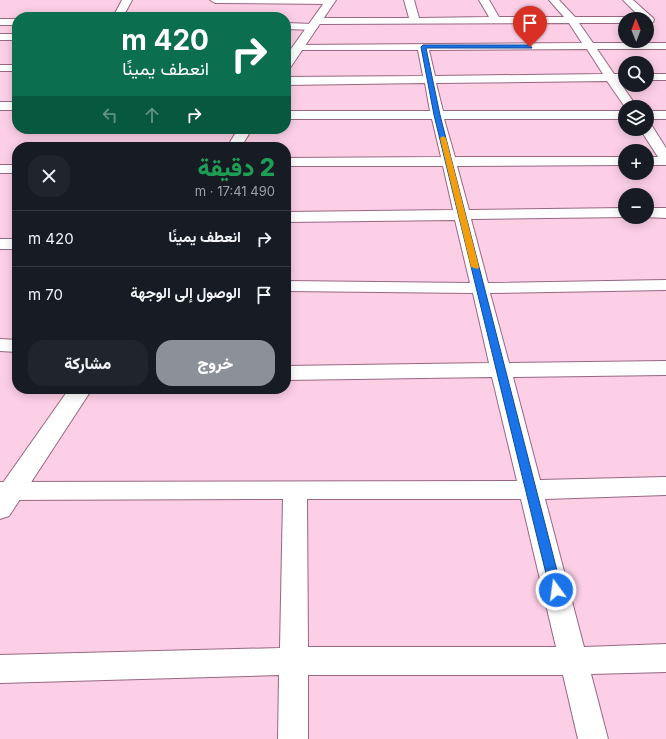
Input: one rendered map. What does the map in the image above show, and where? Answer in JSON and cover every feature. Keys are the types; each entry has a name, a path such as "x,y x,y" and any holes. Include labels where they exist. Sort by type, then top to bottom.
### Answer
{"street":[{"path":"121,12 127,0"},
{"path":"215,0 331,1"},
{"path":"409,0 416,20"},
{"path":"484,0 495,20"},
{"path":"554,0 572,20 626,100"},
{"path":"628,0 640,12"},
{"path":"291,56 298,43 315,24 331,1"},
{"path":"291,26 416,20 618,20"},
{"path":"654,20 660,20"},
{"path":"0,22 12,22"},
{"path":"0,37 12,37"},
{"path":"298,43 423,47 666,46"},
{"path":"423,47 431,78 437,115 450,161 462,216 593,739"},
{"path":"0,68 12,68"},
{"path":"291,82 431,78 618,77"},
{"path":"654,77 666,77"},
{"path":"0,106 12,106"},
{"path":"291,115 618,116"},
{"path":"654,116 666,115"},
{"path":"651,136 666,159 654,160"},
{"path":"291,162 618,161"},
{"path":"0,181 9,169"},
{"path":"291,217 618,213"},
{"path":"654,213 666,213"},
{"path":"0,244 12,244"},
{"path":"291,286 480,288 666,285"},
{"path":"0,345 12,346"},
{"path":"291,373 666,368"},
{"path":"3,497 77,394"},
{"path":"3,497 60,490 531,490 666,486"},
{"path":"294,739 295,491"},
{"path":"0,669 295,661 573,661 666,658"}],"slow traffic":[{"path":"443,138 450,161 475,267"}],"route":[{"path":"530,47 423,47 431,78 437,115 450,161 462,216 556,590"}]}
